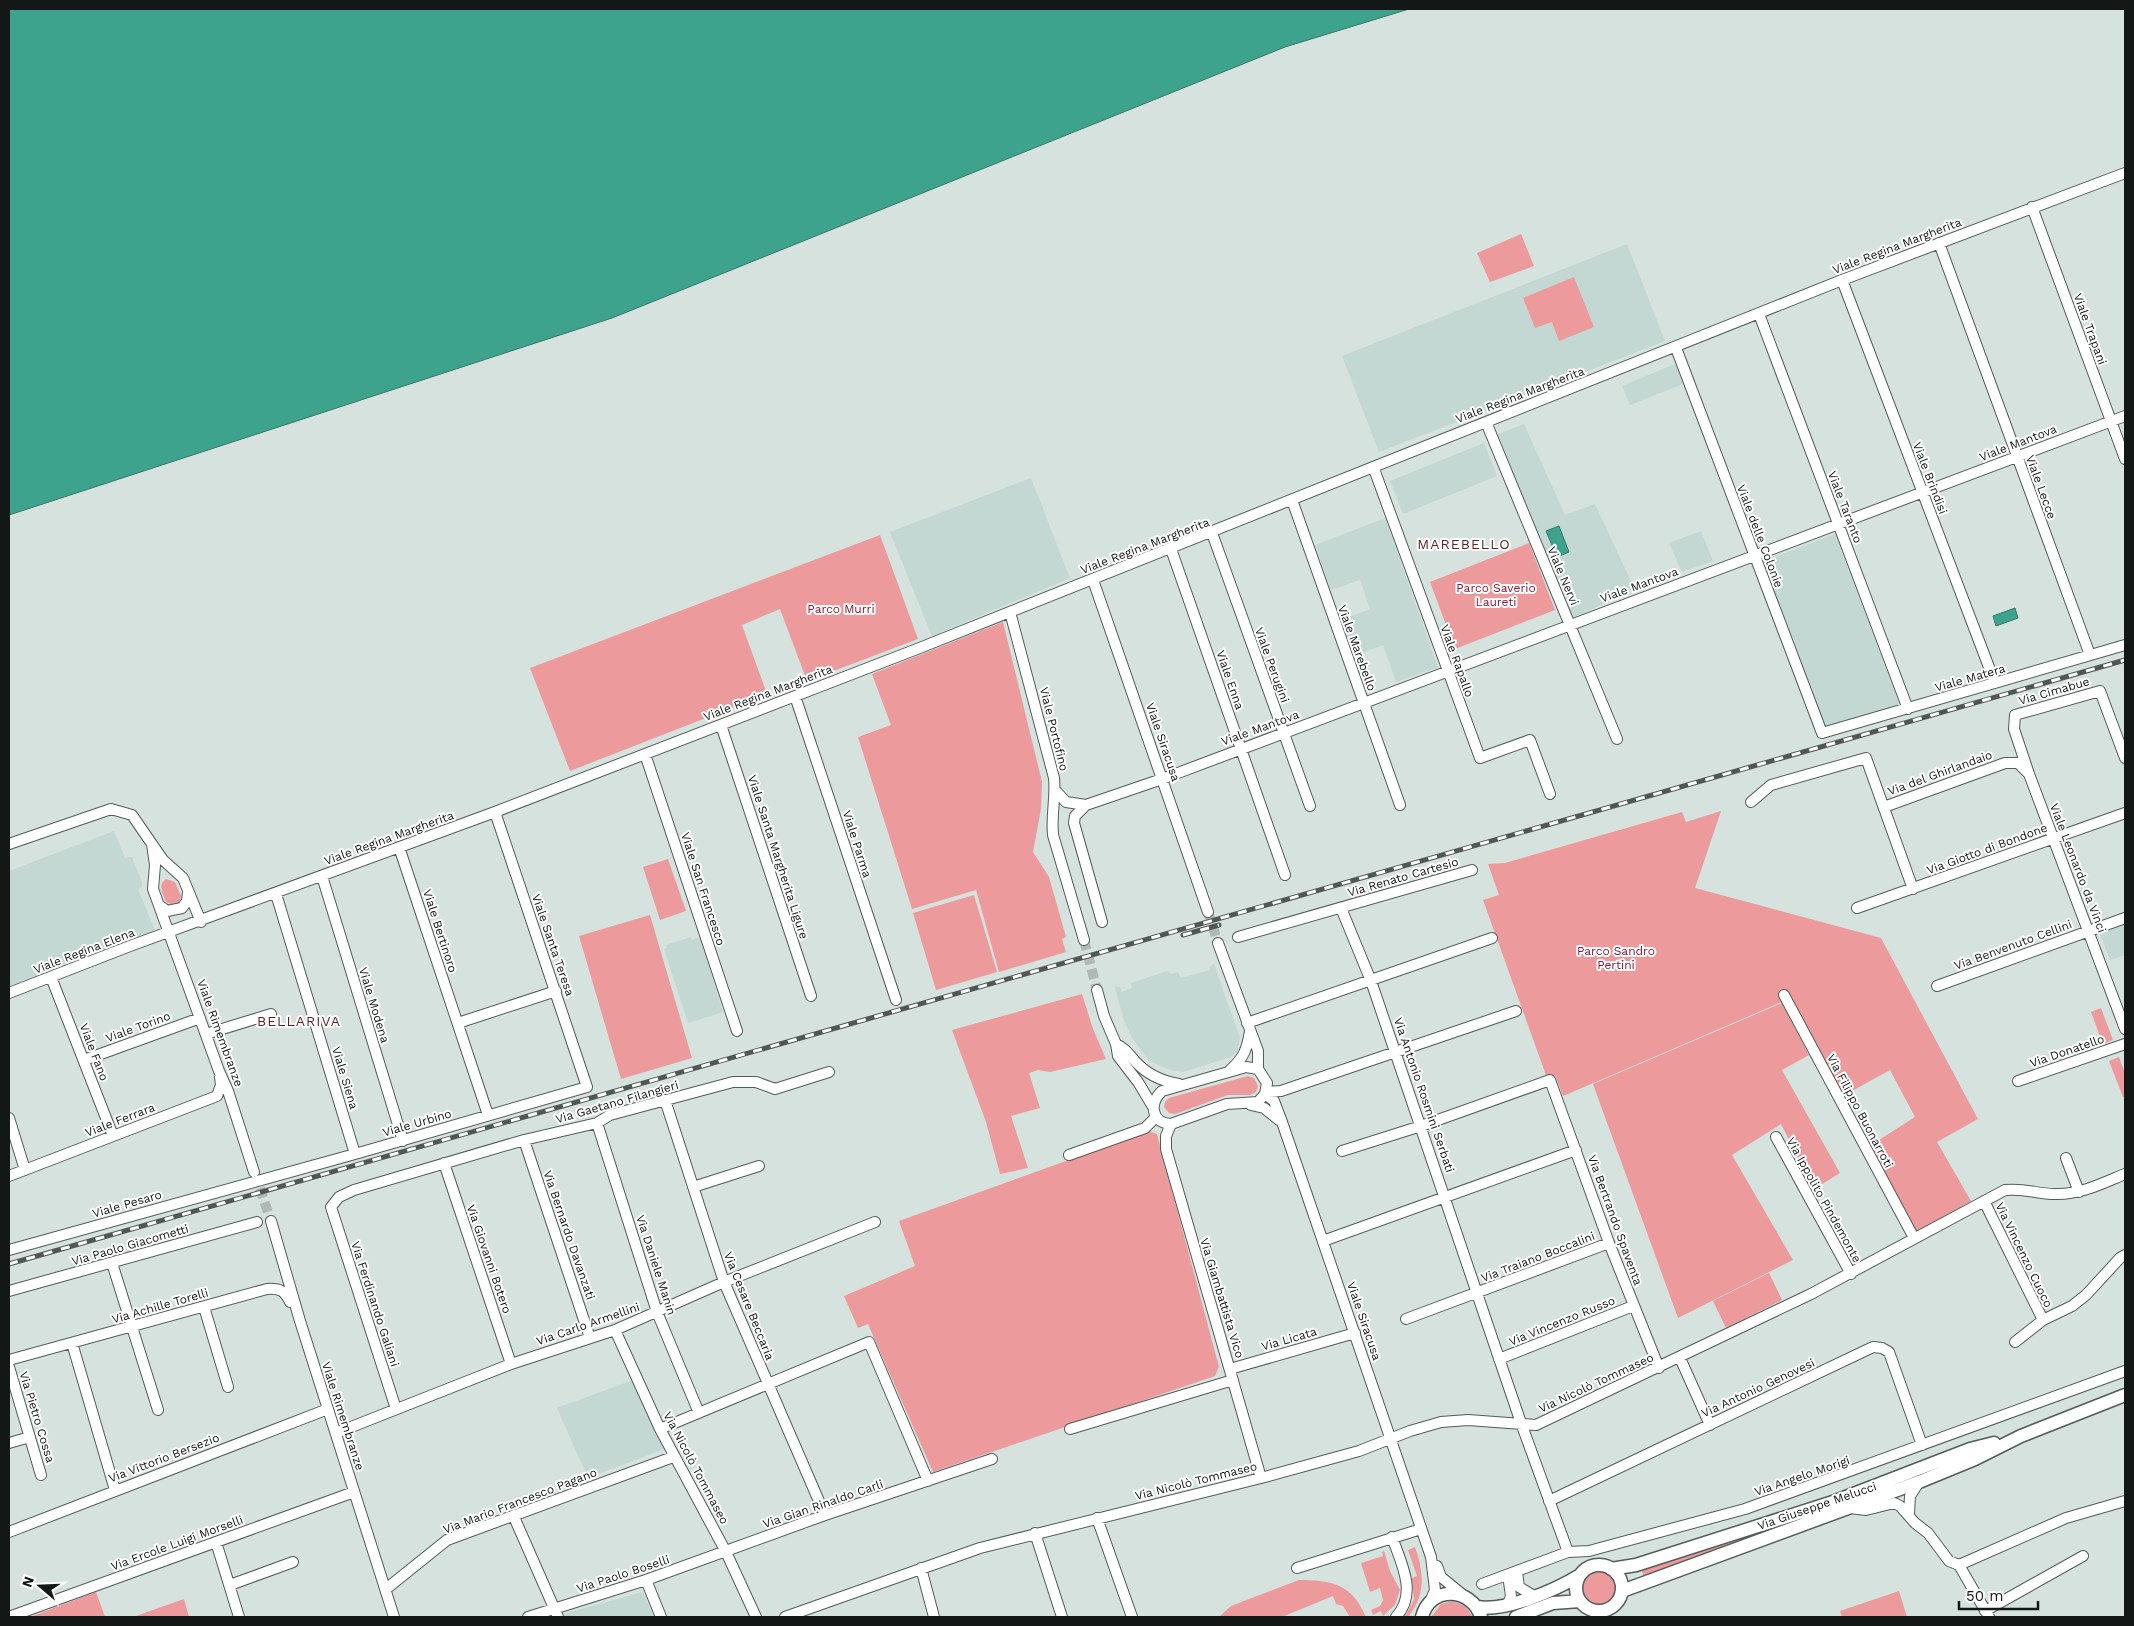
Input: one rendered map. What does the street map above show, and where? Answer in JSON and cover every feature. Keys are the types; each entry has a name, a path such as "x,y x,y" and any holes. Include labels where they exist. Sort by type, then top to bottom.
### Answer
{"main road":[{"name":"Via Giuseppe Melucci","path":"1622,1591 1919,1482 1975,1459 2021,1436 2124,1395"},
{"name":"Via Giuseppe Melucci","path":"1611,1569 1636,1565 1830,1503 1970,1449 2021,1436"},
{"path":"1422,1617 1430,1602 1447,1593 1466,1596 1479,1612 1562,1586 1594,1566 1611,1569 1620,1578 1622,1591 1617,1602 1601,1614 1589,1609 1580,1601 1576,1586 1580,1575"},
{"path":"1516,1617 1553,1603 1580,1601"}],"street":[{"name":"Viale Regina Margherita","path":"169,933 495,812 721,725 1374,469 1486,422 1676,348 1842,280 2125,172"},
{"name":"Viale Trapani","path":"2032,207 2125,459"},
{"name":"Viale Lecce","path":"1939,243 2090,655"},
{"name":"Viale Brindisi","path":"1842,280 1996,683"},
{"name":"Viale Taranto","path":"1759,314 1908,709"},
{"name":"Viale delle Colonie","path":"1676,348 1753,556 1822,733"},
{"name":"Viale Mantova","path":"1086,805 1162,779 2125,416"},
{"name":"Viale Nervi","path":"1486,422 1617,740"},
{"name":"Viale Rapallo","path":"1374,469 1480,758 1530,740 1550,794"},
{"name":"Viale Marebello","path":"1292,500 1400,805"},
{"name":"Viale Perugini","path":"1212,533 1310,806"},
{"name":"Viale Enna","path":"1171,549 1285,876"},
{"name":"Viale Siracusa","path":"1093,580 1208,912"},
{"name":"Viale Portofino","path":"1010,612 1049,755 1055,790 1051,821 1053,835 1084,940"},
{"name":"Viale Matera","path":"1822,733 2125,645"},
{"name":"Via Cimabue","path":"2015,715 2100,691 2125,758"},
{"name":"Viale Parma","path":"795,696 896,1000"},
{"name":"Viale Leonardo da Vinci","path":"2015,715 2014,729 2029,774 2125,1029"},
{"name":"Viale Santa Margherita Ligure","path":"721,725 811,996"},
{"name":"Viale San Francesco","path":"645,754 737,1031"},
{"path":"1751,802 1771,785 1866,758 1913,889"},
{"name":"Via del Ghirlandaio","path":"1884,806 2006,763 2018,763 2029,774"},
{"path":"1055,790 1069,803 1086,805"},
{"path":"1086,805 1075,816 1074,823 1102,922"},
{"path":"9,844 111,809 120,810 132,815 170,868 178,873 188,890 200,922"},
{"name":"Viale Santa Teresa","path":"495,812 587,1087"},
{"name":"Via Giotto di Bondone","path":"1857,908 2125,813"},
{"path":"152,844 155,865 154,890 159,905 167,911 182,908 187,901 188,890"},
{"name":"Viale Bertinoro","path":"399,847 488,1116"},
{"name":"Via Renato Cartesio","path":"1238,937 1472,870"},
{"path":"154,890 156,880 161,875 178,873"},
{"name":"Viale Modena","path":"322,876 403,1140"},
{"name":"Viale Siena","path":"276,894 355,1154"},
{"name":"Viale Rimembranze","path":"159,905 228,1091 254,1177"},
{"name":"Via Antonio Rosmini Serbati","path":"1341,908 1371,981 1446,1196 1476,1293 1568,1552"},
{"name":"Via Benvenuto Cellini","path":"1937,986 2125,918"},
{"name":"Viale Regina Elena","path":"9,993 169,933"},
{"path":"1249,1027 1492,938"},
{"path":"1069,1155 1145,1128 1154,1112 1155,1099 1162,1091 1181,1084 1246,1067 1258,1070 1258,1051 1218,943"},
{"name":"Viale Fano","path":"51,977 113,1136"},
{"path":"1097,990 1104,1016 1116,1044 1118,1056 1138,1082 1154,1112 1164,1124 1171,1124 1227,1104 1258,1102 1266,1090 1281,1091 1516,1011"},
{"path":"458,1023 556,991"},
{"name":"Via Filippo Buonarroti","path":"1784,995 1914,1238"},
{"path":"206,1034 271,1014"},
{"name":"Viale Torino","path":"84,1060 200,1018"},
{"path":"1229,1071 1241,1060 1247,1049 1249,1027"},
{"path":"1116,1044 1125,1048 1147,1073 1168,1082 1181,1084"},
{"name":"Via Donatello","path":"2018,1081 2125,1044"},
{"name":"Viale Siracusa","path":"1258,1070 1282,1122 1431,1557 1442,1577 1466,1596"},
{"name":"Viale Ferrara","path":"9,1176 217,1096 221,1085 219,1071"},
{"name":"Via Gaetano Filangieri","path":"331,1207 339,1197 354,1190 524,1140 597,1123 610,1115 665,1100 733,1082 756,1082 775,1089 828,1072"},
{"name":"Via Bertrando Spaventa","path":"1421,1126 1550,1080 1609,1243 1659,1368"},
{"name":"Viale Urbino","path":"254,1177 355,1154 587,1087"},
{"name":"Via Cesare Beccaria","path":"665,1100 724,1282 825,1515"},
{"path":"1249,1104 1264,1108 1282,1122"},
{"path":"9,1118 25,1170"},
{"name":"Via Daniele Manin","path":"597,1123 657,1312 699,1413"},
{"name":"Via Giambattista Vico","path":"1171,1124 1166,1136 1166,1150 1261,1478"},
{"path":"1342,1151 1421,1126"},
{"name":"Via Ippolito Pindemonte","path":"1776,1137 1851,1274"},
{"name":"Via Bernardo Davanzati","path":"524,1140 590,1338"},
{"path":"1323,1240 1576,1150"},
{"path":"2066,1158 2079,1192"},
{"name":"Via Giovanni Botero","path":"444,1163 511,1364"},
{"path":"693,1187 759,1166"},
{"name":"Via Nicolò Tommaseo","path":"785,1617 980,1548 1261,1478 1360,1451 1389,1438 1441,1422 1468,1420 1536,1425 1680,1358 1851,1274 2005,1190 2023,1188 2054,1194 2079,1192 2125,1174"},
{"name":"Viale Pesaro","path":"9,1250 254,1177"},
{"name":"Via Vincenzo Cuoco","path":"1984,1201 2043,1320"},
{"name":"Via Ferdinando Galiani","path":"331,1207 396,1409"},
{"name":"Viale Rimembranze","path":"271,1221 300,1321 394,1617"},
{"name":"Via Paolo Giacometti","path":"9,1291 257,1222"},
{"name":"Via Carlo Armellini","path":"336,1433 511,1364 615,1330 724,1282 875,1222"},
{"name":"Via Traiano Boccalini","path":"1476,1293 1609,1243"},
{"path":"2015,1342 2043,1320 2072,1306 2086,1295 2120,1258 2125,1256"},
{"path":"112,1263 158,1410"},
{"name":"Via Achille Torelli","path":"9,1360 275,1288 285,1292 300,1321"},
{"path":"1406,1319 1476,1293"},
{"name":"Via Vincenzo Russo","path":"1500,1360 1633,1306"},
{"path":"204,1307 228,1386"},
{"name":"Via Nicolò Tommaseo","path":"615,1330 673,1457 726,1552 756,1617"},
{"name":"Via Licata","path":"1230,1369 1355,1333"},
{"path":"660,1429 869,1342 928,1481"},
{"path":"72,1343 115,1490"},
{"name":"Via Antonio Genovesi","path":"1550,1501 1873,1347 1882,1348 1889,1352 1922,1445"},
{"path":"1680,1358 1710,1425"},
{"name":"Via Pietro Cossa","path":"9,1366 41,1474"},
{"name":"Via Angelo Morigi","path":"1482,1584 1568,1552 1585,1552 1745,1509 2125,1371"},
{"path":"1070,1429 1233,1380"},
{"name":"Via Vittorio Bersezio","path":"9,1532 328,1409"},
{"path":"9,1442 30,1437"},
{"name":"Via Mario Francesco Pagano","path":"386,1589 447,1540 514,1517 673,1457"},
{"name":"Via Gian Rinaldo Carli","path":"726,1552 825,1515 992,1458"},
{"path":"1909,1514 1910,1496 1919,1482"},
{"name":"Via Ercole Luigi Morselli","path":"10,1617 354,1492"},
{"path":"1959,1565 2066,1518 2125,1501"},
{"path":"1849,1508 1866,1510 1894,1503 1900,1506 1915,1523 1928,1533 1949,1561 1959,1565 1987,1614 2083,1556"},
{"path":"514,1517 557,1613"},
{"path":"1097,1518 1132,1617"},
{"path":"1297,1568 1421,1529"},
{"path":"1035,1533 1062,1617"},
{"path":"1392,1537 1408,1588 1407,1601 1396,1617"},
{"path":"216,1542 239,1617"},
{"name":"Via Paolo Boselli","path":"528,1617 557,1613 726,1552"},
{"name":"Viale Siracusa","path":"1430,1602 1436,1590 1431,1557"},
{"path":"230,1585 293,1562"},
{"path":"921,1568 934,1617"},
{"path":"1513,1574 1520,1587 1534,1596"},
{"path":"1508,1604 1511,1596 1513,1574"},
{"path":"646,1580 661,1617"}],"shaded area":[{"path":"9,9 1409,9 1285,47 612,318 9,515"},
{"path":"1627,244 1665,341 1379,452 1342,356"},
{"path":"1675,364 1683,384 1630,405 1622,386"},
{"path":"1524,424 1565,515 1595,504 1635,590 1572,618 1498,434"},
{"path":"1484,443 1497,476 1403,514 1390,481"},
{"path":"1031,478 1070,578 932,636 890,532"},
{"path":"1385,518 1438,667 1396,682 1383,645 1354,656 1341,620 1370,609 1360,580 1331,590 1315,545"},
{"path":"1559,526 1569,552 1557,557 1546,531"},
{"path":"1701,531 1713,561 1682,572 1669,543"},
{"path":"1835,534 1901,708 1826,729 1761,562"},
{"path":"2015,608 2018,618 1996,626 1993,616"},
{"path":"114,831 125,858 132,857 142,882 142,887 138,889 155,930 9,986 9,871"},
{"path":"2125,924 2125,955 2110,960 2100,934"},
{"path":"691,937 692,940 700,937 723,1012 688,1023 664,949 667,948 666,945"},
{"path":"1214,964 1240,1038 1237,1052 1231,1057 1183,1072 1170,1070 1149,1061 1132,1038 1124,1021 1115,987 1120,987 1122,992 1132,988 1131,983 1167,971 1171,974 1178,972 1181,978 1210,970 1209,967"},
{"path":"633,1380 664,1449 588,1478 557,1408"},
{"path":"643,1592 654,1617 565,1617 563,1614"}],"green space":[{"path":"1521,234 1534,266 1490,282 1477,253"},
{"path":"1574,277 1594,327 1559,341 1552,322 1535,328 1523,298"},
{"name":"Parco Murri","path":"880,535 918,639 807,681 780,609 742,625 767,694 570,771 530,668"},
{"name":"Parco Saverio Laureti","path":"1529,543 1555,610 1455,649 1430,582"},
{"path":"1003,622 1042,782 1041,809 1033,852 1049,877 1066,937 1062,939 1066,952 999,972 976,890 912,909 858,737 891,725 872,674"},
{"name":"Parco Sandro Pertini","path":"1721,811 1695,888 1881,938 1978,1119 1937,1142 1971,1201 1914,1233 1868,1147 1915,1117 1890,1070 1841,1097 1789,999 1563,1096 1555,1075 1547,1078 1483,900 1499,895 1488,864 1505,863 1682,812 1686,822"},
{"path":"668,859 686,911 660,920 643,867"},
{"path":"166,879 175,882 181,896 176,906 166,902 162,893 161,887"},
{"path":"974,895 997,972 936,990 913,913"},
{"path":"650,915 692,1058 621,1079 579,936"},
{"path":"1082,994 1093,1029 1106,1059 1050,1072 1038,1070 1029,1073 1040,1108 1011,1116 1028,1168 1000,1174 986,1122 952,1030"},
{"path":"1782,1003 1809,1055 1782,1070 1840,1173 1814,1189 1781,1124 1732,1155 1793,1260 1678,1318 1593,1084"},
{"path":"2101,1008 2113,1040 2103,1044 2091,1012"},
{"path":"2119,1057 2125,1073 2125,1096 2123,1097 2109,1061"},
{"path":"1248,1076 1254,1078 1258,1086 1256,1092 1250,1095 1228,1095 1175,1114 1169,1113 1164,1107 1165,1102 1169,1098"},
{"path":"1149,1131 1157,1134 1219,1367 1215,1376 933,1472 868,1324 858,1328 844,1296 915,1266 899,1221"},
{"path":"1769,1273 1782,1300 1726,1328 1713,1301"},
{"path":"1776,1527 1644,1577 1641,1569"},
{"path":"1415,1547 1422,1583 1414,1609 1408,1617 1405,1617 1414,1599 1412,1578 1417,1576 1408,1550"},
{"path":"1384,1551 1390,1571 1400,1590 1395,1605 1383,1616 1381,1611 1373,1615 1371,1610 1380,1606 1383,1600 1380,1588 1370,1592 1361,1563 1383,1556 1382,1552"},
{"path":"1599,1572 1605,1573 1610,1577 1614,1582 1614,1594 1610,1599 1605,1603 1599,1604 1593,1603 1588,1599 1584,1594 1583,1588 1584,1582 1588,1577 1593,1573"},
{"path":"1299,1580 1321,1581 1340,1586 1354,1597 1366,1617 1350,1617 1343,1606 1336,1604 1333,1596 1282,1617 1219,1617 1231,1606"},
{"path":"1899,1591 1907,1617 1842,1617 1840,1611"},
{"path":"96,1592 105,1617 30,1617"},
{"path":"184,1599 189,1617 133,1617"},
{"path":"1453,1601 1465,1606 1473,1617 1431,1617 1441,1604"}],"tunnel":[{"path":"1208,912 1218,943"},
{"path":"1084,940 1097,990"},
{"path":"255,1174 271,1221"}],"railway":[{"path":"9,1264 2125,660"},
{"path":"1183,935 1219,925"}],"district":[{"name":"MAREBELLO","path":"1464,544"},
{"name":"BELLARIVA","path":"299,1021"}]}
